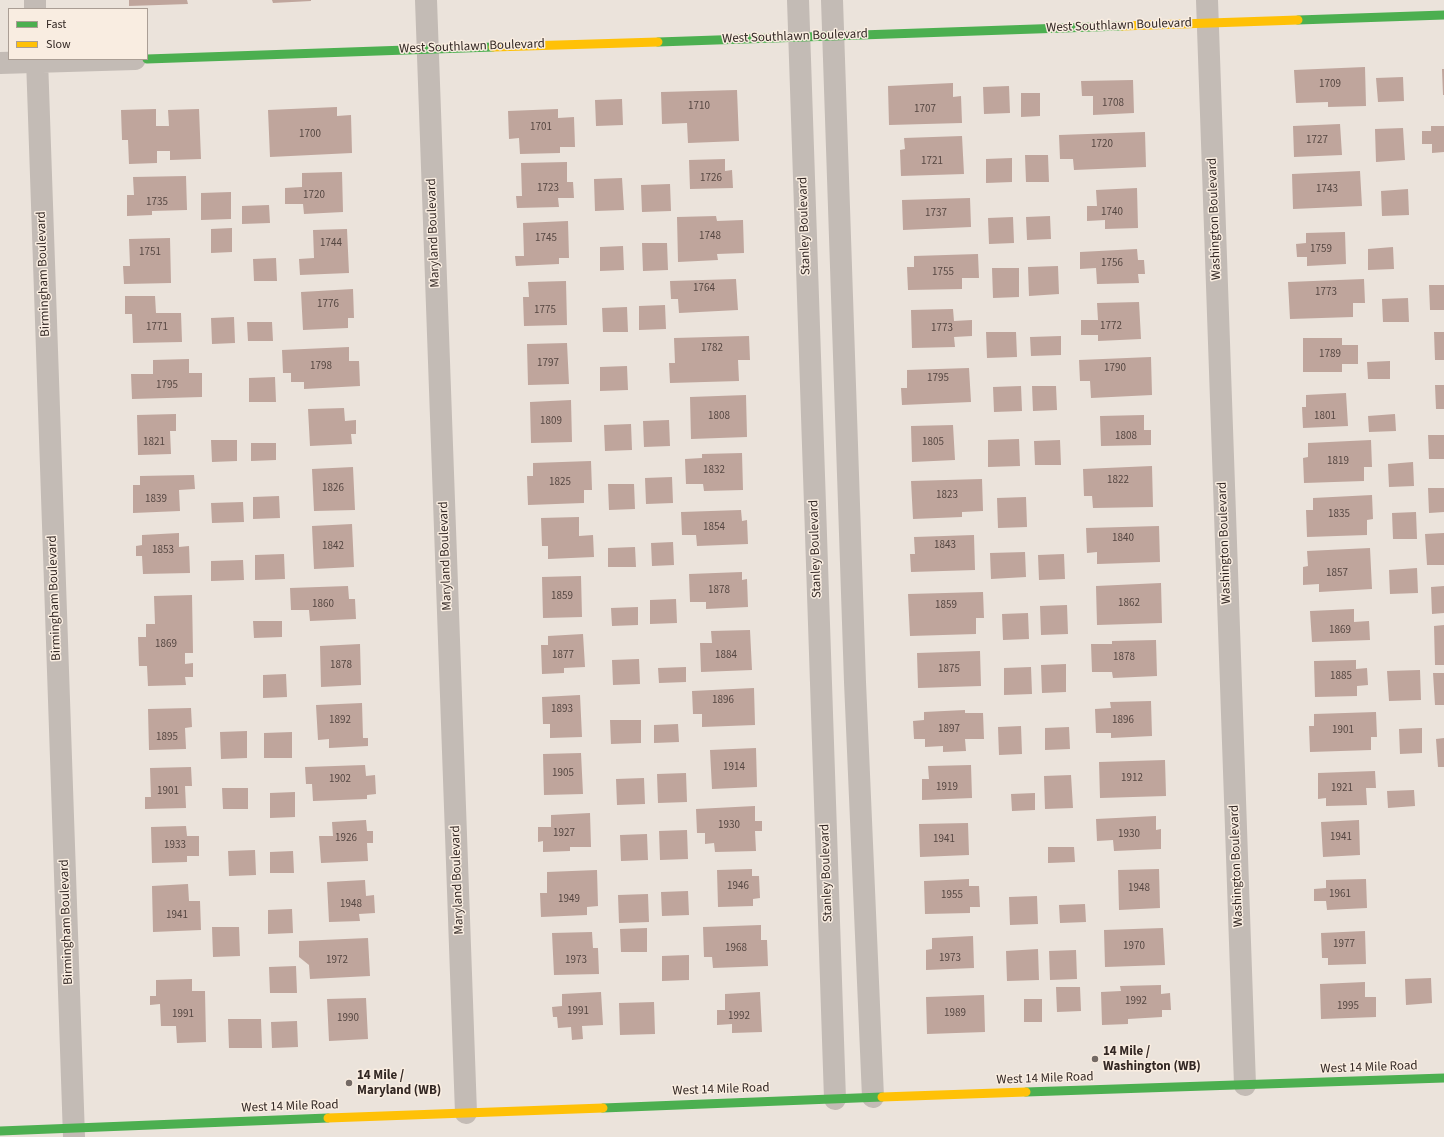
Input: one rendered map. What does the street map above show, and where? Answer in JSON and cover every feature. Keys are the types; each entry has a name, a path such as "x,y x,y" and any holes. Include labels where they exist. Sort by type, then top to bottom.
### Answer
{"main road":[{"name":"West Southlawn Boulevard","path":"148,59 428,48 1444,15"},
{"name":"West 14 Mile Road","path":"0,1131 74,1132 466,1113 873,1097 1444,1078"}],"street":[{"name":"Maryland Boulevard","path":"426,0 466,1113"},
{"name":"Stanley Boulevard","path":"798,0 835,1099"},
{"path":"832,0 850,558 873,1097"},
{"name":"Washington Boulevard","path":"1207,0 1245,1085"},
{"path":"0,63 37,60"},
{"name":"Birmingham Boulevard","path":"37,60 74,1132"},
{"path":"816,559 850,558"}],"building":[{"path":"129,0 187,0 188,4 129,6"},
{"path":"272,0 311,0 311,1 273,3"},
{"path":"1365,67 1366,106 1328,107 1328,102 1296,103 1294,70"},
{"path":"1442,69 1444,69 1444,95 1443,95"},
{"path":"1403,77 1404,101 1378,102 1376,78"},
{"path":"1133,80 1134,113 1093,115 1093,96 1082,96 1081,81"},
{"path":"953,83 953,97 961,96 962,123 889,125 888,86"},
{"path":"1009,86 1010,113 984,114 983,87"},
{"path":"737,90 739,141 688,143 687,123 662,124 661,92"},
{"path":"1021,93 1040,93 1040,116 1021,117"},
{"path":"622,99 623,125 596,126 595,100"},
{"path":"337,107 337,116 351,115 352,153 270,157 268,110"},
{"path":"156,109 156,126 169,126 168,110 199,109 201,159 170,160 170,151 157,151 157,163 129,164 128,140 122,140 121,110"},
{"path":"558,109 558,118 574,117 575,147 560,147 560,153 520,154 519,138 509,139 508,111"},
{"path":"1340,124 1342,155 1294,157 1293,126"},
{"path":"1431,126 1444,126 1444,152 1432,153 1432,144 1422,144 1422,131 1431,131"},
{"path":"1403,128 1405,160 1376,162 1375,129"},
{"path":"1145,132 1146,167 1074,170 1073,159 1060,159 1059,135"},
{"path":"962,136 964,174 901,176 900,150 905,149 904,138"},
{"path":"1025,155 1048,155 1049,182 1026,182"},
{"path":"1012,158 1012,182 986,183 986,159"},
{"path":"725,159 725,171 732,170 733,188 690,189 689,160"},
{"path":"567,162 567,182 573,182 574,198 558,198 559,207 517,208 516,196 522,196 521,163"},
{"path":"1360,171 1362,206 1293,209 1292,174"},
{"path":"342,172 343,212 304,214 303,204 285,204 285,188 302,187 302,173"},
{"path":"186,176 187,210 152,211 152,215 127,216 127,195 134,195 133,177"},
{"path":"622,178 624,210 595,211 594,179"},
{"path":"670,184 671,211 642,212 641,185"},
{"path":"1137,188 1138,228 1105,229 1105,220 1087,221 1087,206 1097,206 1096,190"},
{"path":"1408,189 1409,215 1382,216 1381,191"},
{"path":"231,192 231,219 201,220 201,193"},
{"path":"970,198 971,227 903,230 902,200"},
{"path":"269,205 270,223 242,224 242,206"},
{"path":"716,216 717,221 743,220 744,253 717,254 718,260 678,262 677,217"},
{"path":"1050,216 1051,239 1027,240 1026,217"},
{"path":"1013,217 1014,243 989,244 988,218"},
{"path":"568,221 569,258 559,258 559,264 516,266 515,256 524,256 523,223"},
{"path":"232,228 232,252 211,253 211,229"},
{"path":"347,229 349,273 300,275 299,259 314,258 313,230"},
{"path":"1345,232 1346,264 1307,266 1307,257 1297,257 1296,244 1306,243 1306,233"},
{"path":"170,238 171,283 124,284 123,266 130,266 129,239"},
{"path":"642,243 667,243 668,270 643,271"},
{"path":"623,246 624,270 600,271 600,247"},
{"path":"1393,247 1394,269 1368,270 1368,249"},
{"path":"1137,249 1138,260 1144,260 1145,274 1138,274 1139,283 1097,284 1096,268 1080,269 1080,252"},
{"path":"978,254 979,278 962,278 962,289 908,290 907,267 914,267 914,256"},
{"path":"276,258 277,281 254,281 253,259"},
{"path":"1058,266 1059,294 1029,296 1028,267"},
{"path":"992,268 1019,268 1019,297 993,298"},
{"path":"736,279 738,310 679,313 678,299 671,299 670,281"},
{"path":"1364,279 1365,303 1353,303 1353,317 1290,319 1288,282"},
{"path":"566,281 567,325 524,326 523,297 529,297 528,282"},
{"path":"1429,285 1444,285 1444,310 1430,310"},
{"path":"353,289 354,318 348,318 348,328 303,330 301,292"},
{"path":"125,296 155,296 156,313 181,313 182,342 133,343 132,314 125,314"},
{"path":"1408,298 1409,322 1383,322 1382,299"},
{"path":"1139,302 1141,339 1098,341 1098,335 1081,335 1081,320 1098,320 1097,303"},
{"path":"665,305 666,329 639,330 639,306"},
{"path":"627,307 628,332 603,332 602,308"},
{"path":"953,309 954,321 972,320 972,336 954,337 955,347 912,348 911,310"},
{"path":"234,317 235,343 212,344 211,318"},
{"path":"247,322 272,322 273,341 248,341"},
{"path":"986,332 1016,332 1017,357 987,358"},
{"path":"1434,332 1444,332 1444,360 1435,360"},
{"path":"749,336 750,360 738,360 739,381 670,383 669,363 675,363 674,338"},
{"path":"1061,336 1061,355 1031,356 1030,337"},
{"path":"1303,338 1342,338 1342,345 1358,345 1358,364 1342,364 1342,372 1303,372"},
{"path":"567,343 569,384 528,385 527,344"},
{"path":"349,347 349,361 359,361 360,386 304,389 304,382 291,382 291,373 283,373 282,350"},
{"path":"1151,357 1152,395 1091,398 1090,381 1080,381 1079,360"},
{"path":"189,359 189,373 202,373 202,397 132,399 131,374 153,374 153,360"},
{"path":"1390,361 1390,379 1368,379 1367,362"},
{"path":"627,366 628,390 600,391 600,367"},
{"path":"969,368 971,402 902,405 901,388 907,388 907,370"},
{"path":"275,377 276,402 249,402 249,378"},
{"path":"1435,385 1444,385 1444,409 1436,409"},
{"path":"1021,386 1022,411 994,412 993,387"},
{"path":"1032,386 1056,386 1057,410 1033,411"},
{"path":"1346,393 1348,426 1303,428 1302,407 1306,407 1306,395"},
{"path":"746,395 747,437 691,439 690,397"},
{"path":"571,400 572,442 531,443 530,402"},
{"path":"344,408 345,421 356,420 356,434 351,434 352,444 310,446 308,409"},
{"path":"176,414 176,431 170,431 171,454 138,455 137,415"},
{"path":"1395,414 1396,431 1369,432 1368,416"},
{"path":"1144,415 1144,430 1151,430 1151,445 1101,446 1100,416"},
{"path":"669,420 670,446 644,447 643,421"},
{"path":"631,424 632,450 605,451 604,425"},
{"path":"953,425 955,460 912,462 911,426"},
{"path":"1428,435 1444,435 1444,459 1429,459"},
{"path":"1019,439 1020,466 988,467 988,440"},
{"path":"211,440 237,440 237,461 212,462"},
{"path":"1060,440 1061,465 1035,465 1034,441"},
{"path":"1371,440 1372,467 1364,467 1364,481 1304,483 1303,458 1308,457 1308,443"},
{"path":"251,443 276,443 276,460 251,461"},
{"path":"742,453 743,490 704,491 703,484 686,484 685,459 702,458 702,454"},
{"path":"591,461 592,490 584,490 584,503 528,505 527,476 533,476 533,463"},
{"path":"1413,462 1414,486 1389,487 1388,464"},
{"path":"1152,466 1153,507 1093,508 1092,496 1084,496 1083,469"},
{"path":"353,467 355,510 314,511 312,469"},
{"path":"194,475 195,489 179,490 180,511 133,513 133,485 140,485 140,476"},
{"path":"672,477 673,503 646,504 645,478"},
{"path":"982,479 983,511 962,512 962,517 913,519 911,481"},
{"path":"608,484 634,484 635,509 609,510"},
{"path":"1428,488 1444,488 1444,512 1429,513"},
{"path":"1372,495 1373,519 1367,520 1367,535 1307,537 1306,510 1313,510 1313,498"},
{"path":"279,496 280,518 253,519 253,497"},
{"path":"1026,497 1027,527 998,528 997,498"},
{"path":"243,502 244,522 212,523 211,503"},
{"path":"741,510 742,521 747,520 748,544 697,546 696,535 682,535 681,512"},
{"path":"1416,512 1417,539 1393,539 1392,513"},
{"path":"579,517 579,536 593,535 594,557 548,559 548,546 542,546 541,518"},
{"path":"352,524 354,567 314,569 312,526"},
{"path":"1159,526 1160,562 1097,564 1097,552 1087,553 1086,528"},
{"path":"179,533 179,547 189,546 190,573 143,574 142,556 136,556 136,546 142,545 142,535"},
{"path":"1444,533 1444,565 1427,565 1425,534"},
{"path":"974,535 975,570 911,572 910,554 915,554 914,537"},
{"path":"673,542 674,565 652,566 651,543"},
{"path":"635,547 636,567 608,567 608,548"},
{"path":"1370,548 1372,589 1319,592 1319,584 1303,585 1303,567 1308,566 1307,551"},
{"path":"1025,552 1026,577 991,579 990,553"},
{"path":"284,554 285,579 255,580 255,555"},
{"path":"1064,554 1065,579 1039,580 1038,555"},
{"path":"243,560 244,580 211,581 211,561"},
{"path":"1417,568 1418,593 1390,594 1389,570"},
{"path":"742,572 742,580 747,579 748,607 706,609 706,602 690,602 689,574"},
{"path":"581,576 582,617 543,618 542,577"},
{"path":"1161,583 1162,623 1097,625 1096,586"},
{"path":"348,586 349,599 355,599 356,619 310,621 309,610 291,610 290,588"},
{"path":"1444,586 1444,613 1432,614 1431,587"},
{"path":"983,592 984,618 976,618 976,634 910,636 908,594"},
{"path":"192,595 193,653 185,653 185,664 193,663 193,677 185,677 186,685 148,686 147,666 139,666 138,637 146,637 146,624 155,624 154,596"},
{"path":"676,599 677,623 650,624 650,600"},
{"path":"1067,605 1068,634 1041,635 1040,606"},
{"path":"638,607 638,625 612,626 611,608"},
{"path":"1354,609 1354,622 1369,621 1370,640 1312,642 1310,611"},
{"path":"1028,613 1029,639 1003,640 1002,614"},
{"path":"253,621 282,621 282,637 254,638"},
{"path":"1444,625 1444,665 1435,665 1434,626"},
{"path":"750,630 752,670 701,672 700,643 712,643 711,631"},
{"path":"583,634 585,667 564,668 564,673 542,674 541,645 548,645 548,636"},
{"path":"1156,640 1157,676 1113,678 1112,672 1092,672 1091,644 1112,644 1112,641"},
{"path":"360,644 361,685 321,687 320,646"},
{"path":"980,651 981,686 918,688 917,653"},
{"path":"639,659 640,684 613,685 612,660"},
{"path":"1356,660 1356,669 1367,668 1368,685 1357,686 1357,696 1315,697 1314,661"},
{"path":"1066,664 1066,692 1042,693 1041,665"},
{"path":"686,667 686,682 659,683 658,668"},
{"path":"1031,667 1032,694 1004,695 1004,668"},
{"path":"1420,670 1421,700 1389,701 1387,671"},
{"path":"1433,673 1444,673 1444,705 1435,705"},
{"path":"286,674 287,697 263,698 263,675"},
{"path":"754,688 755,725 702,727 702,714 693,714 692,691"},
{"path":"580,695 582,737 550,738 550,724 543,724 542,697"},
{"path":"1151,701 1152,736 1111,738 1111,733 1096,733 1095,709 1111,708 1110,702"},
{"path":"362,703 363,738 368,738 368,746 329,748 329,739 318,740 316,705"},
{"path":"191,708 192,727 185,728 186,749 149,750 148,709"},
{"path":"965,710 965,713 983,713 984,739 965,739 966,751 943,752 943,746 925,747 925,739 914,739 913,721 924,720 924,712"},
{"path":"1376,712 1377,737 1371,737 1371,750 1310,752 1309,726 1314,726 1314,714"},
{"path":"610,720 641,720 641,743 611,744"},
{"path":"678,724 679,742 654,743 654,725"},
{"path":"1021,726 1022,754 999,755 998,727"},
{"path":"1069,727 1070,749 1045,750 1045,728"},
{"path":"1422,728 1422,753 1400,754 1399,729"},
{"path":"247,731 247,758 221,759 220,732"},
{"path":"292,732 292,758 264,758 264,733"},
{"path":"1444,738 1444,767 1438,767 1436,739"},
{"path":"756,748 757,787 712,789 710,750"},
{"path":"581,753 583,794 544,795 543,754"},
{"path":"1165,760 1166,796 1100,798 1099,762"},
{"path":"365,765 366,776 375,775 376,794 367,795 367,799 313,801 312,784 306,784 305,767"},
{"path":"971,765 972,798 922,800 922,779 929,779 928,766"},
{"path":"191,767 192,786 185,786 186,808 145,809 145,797 151,797 150,768"},
{"path":"1375,771 1376,788 1366,788 1367,805 1326,806 1326,798 1318,799 1318,773"},
{"path":"686,773 687,802 658,803 657,774"},
{"path":"1071,775 1073,808 1045,809 1044,776"},
{"path":"644,778 645,804 617,805 616,779"},
{"path":"222,788 248,788 248,809 223,809"},
{"path":"1414,790 1415,806 1388,808 1387,791"},
{"path":"295,792 295,817 270,818 270,793"},
{"path":"1035,793 1035,810 1012,811 1011,794"},
{"path":"755,806 755,821 762,821 762,831 755,831 756,851 715,852 714,843 705,844 705,833 697,833 696,809"},
{"path":"590,813 591,847 570,847 570,851 543,852 543,841 538,842 538,827 551,827 551,815"},
{"path":"1156,816 1156,830 1161,829 1161,849 1114,851 1113,840 1097,841 1096,819"},
{"path":"366,820 367,831 373,831 373,843 367,843 368,861 321,863 319,836 333,836 332,822"},
{"path":"1359,820 1360,855 1323,857 1321,822"},
{"path":"968,823 969,855 920,857 919,824"},
{"path":"186,826 187,836 199,836 199,856 187,856 187,862 152,863 151,827"},
{"path":"687,830 688,859 660,860 659,831"},
{"path":"647,834 648,860 621,861 620,835"},
{"path":"1048,847 1074,847 1075,862 1048,863"},
{"path":"255,850 256,875 229,876 228,851"},
{"path":"293,851 294,873 270,873 270,852"},
{"path":"752,869 752,876 759,876 760,898 753,899 753,906 718,907 717,870"},
{"path":"1159,869 1160,908 1119,910 1118,870"},
{"path":"597,870 598,906 587,907 587,915 541,917 540,893 547,893 547,872"},
{"path":"969,879 969,886 979,886 980,907 970,907 970,913 925,914 924,881"},
{"path":"1366,879 1367,908 1327,910 1326,901 1314,901 1314,889 1326,888 1326,880"},
{"path":"365,880 366,896 374,895 375,913 359,914 360,921 329,922 327,882"},
{"path":"188,884 189,901 200,901 201,930 153,932 152,886"},
{"path":"688,891 689,915 662,916 661,892"},
{"path":"648,894 649,922 619,923 618,895"},
{"path":"1037,896 1038,924 1010,925 1009,897"},
{"path":"1085,904 1086,922 1060,923 1059,905"},
{"path":"292,909 293,933 268,934 268,910"},
{"path":"761,925 761,940 767,940 768,966 713,968 712,957 704,957 703,927"},
{"path":"212,927 239,927 240,956 213,957"},
{"path":"647,928 647,952 621,952 620,929"},
{"path":"1163,928 1165,965 1105,967 1104,930"},
{"path":"1365,931 1366,964 1328,965 1328,958 1322,958 1321,933"},
{"path":"592,932 593,948 598,948 599,974 554,975 552,933"},
{"path":"973,936 974,968 926,970 926,950 932,949 932,938"},
{"path":"368,938 370,976 310,979 309,965 299,957 299,941"},
{"path":"1038,949 1039,980 1007,981 1006,951"},
{"path":"1076,950 1077,979 1050,980 1049,951"},
{"path":"689,955 689,980 662,981 662,956"},
{"path":"296,966 297,993 270,993 269,967"},
{"path":"1431,978 1432,1003 1406,1005 1405,979"},
{"path":"192,979 192,991 205,991 206,1042 177,1043 176,1026 161,1026 160,1004 150,1005 150,996 156,996 156,980"},
{"path":"1365,982 1365,997 1376,997 1376,1017 1321,1019 1320,984"},
{"path":"1161,985 1161,994 1170,993 1171,1010 1162,1010 1162,1017 1128,1019 1128,1024 1102,1025 1101,992 1121,991 1120,986"},
{"path":"1056,987 1080,987 1081,1011 1057,1012"},
{"path":"601,992 603,1025 582,1026 583,1039 572,1040 571,1027 558,1028 557,1017 553,1017 552,1007 562,1006 562,994"},
{"path":"760,992 762,1032 732,1033 732,1024 717,1025 717,1010 725,1010 725,994"},
{"path":"984,995 985,1032 927,1034 926,997"},
{"path":"366,998 368,1039 329,1041 327,999"},
{"path":"1024,999 1042,999 1042,1022 1024,1022"},
{"path":"654,1002 655,1034 620,1035 619,1003"},
{"path":"228,1019 261,1019 262,1048 229,1048"},
{"path":"297,1021 298,1047 272,1048 271,1022"}],"traffic: fast":[{"path":"1298,20 1444,15"},
{"path":"658,42 1122,26"},
{"path":"148,59 493,47"},
{"path":"1026,1092 1444,1078"},
{"path":"603,1108 882,1097"},
{"path":"0,1131 328,1118"}],"traffic: slow":[{"path":"1122,26 1298,20"},
{"path":"493,47 658,42"},
{"path":"882,1097 1026,1092"},
{"path":"328,1118 603,1108"}],"place":[{"name":"14 Mile / Washington (WB)","path":"1095,1059"},
{"name":"14 Mile / Maryland (WB)","path":"349,1083"}]}
